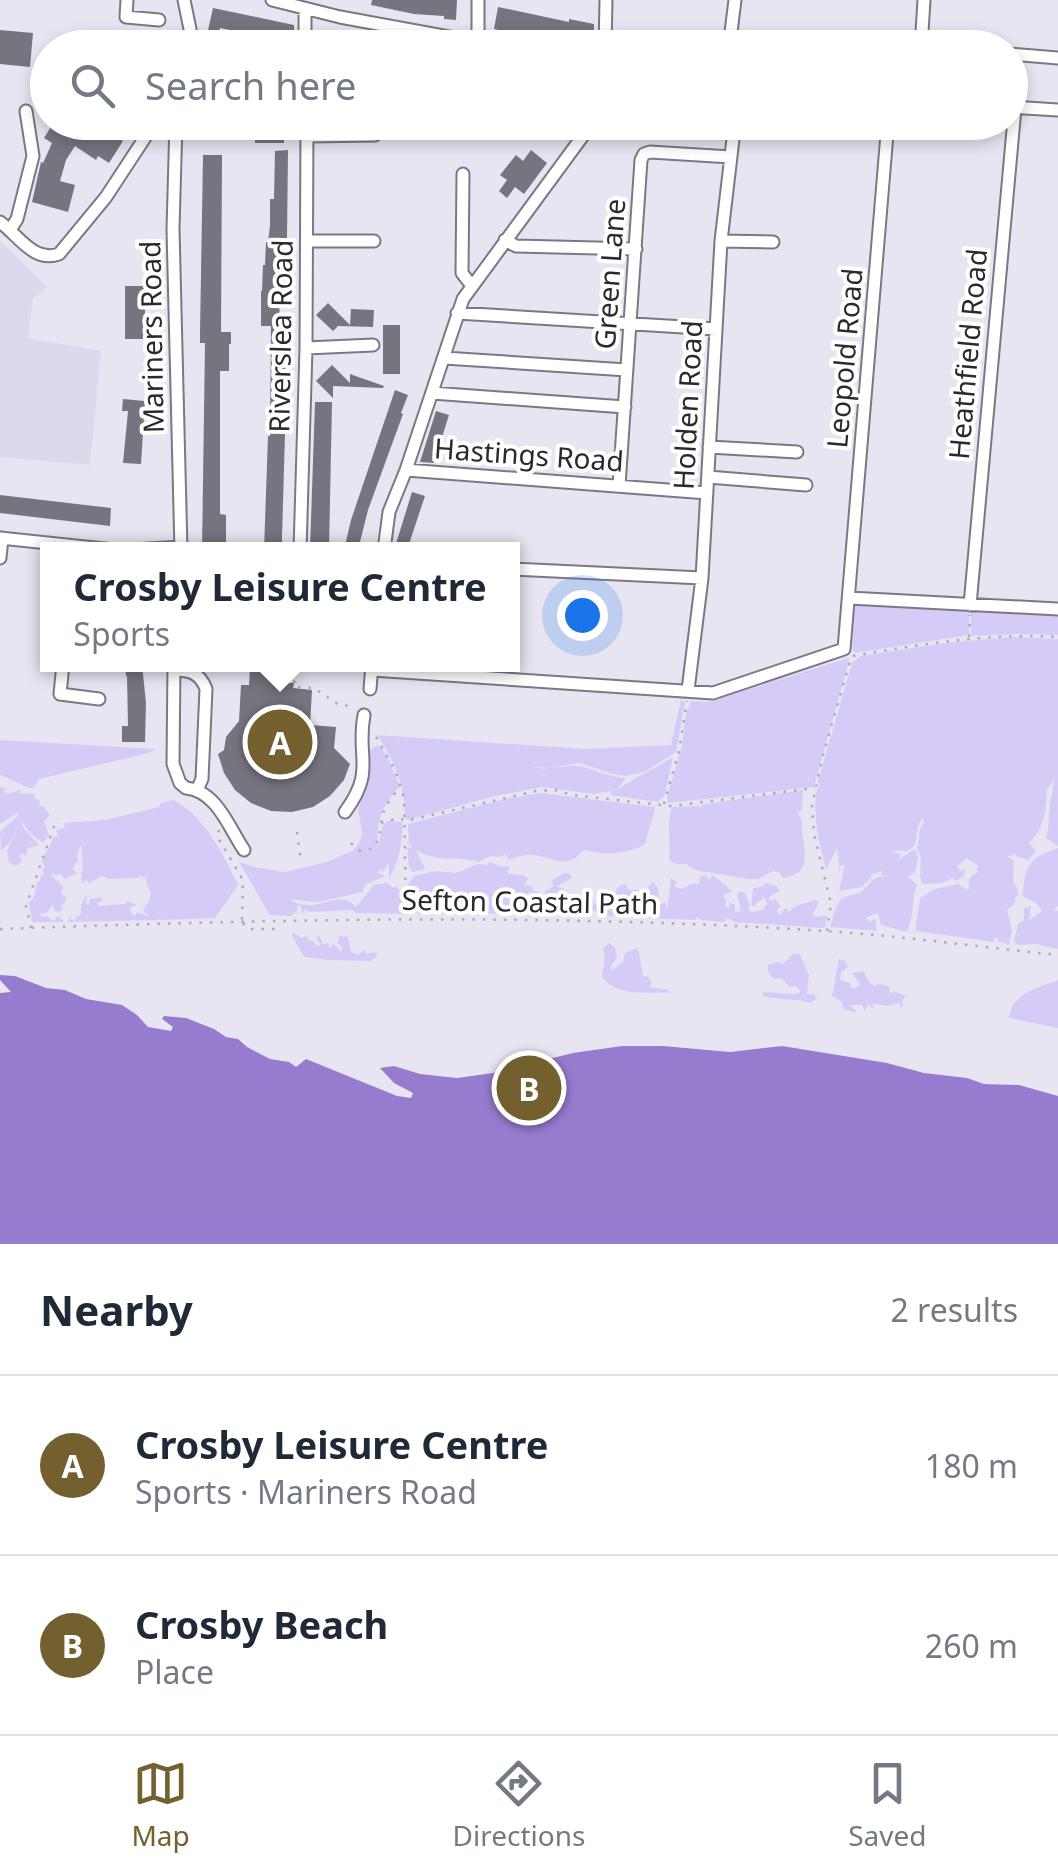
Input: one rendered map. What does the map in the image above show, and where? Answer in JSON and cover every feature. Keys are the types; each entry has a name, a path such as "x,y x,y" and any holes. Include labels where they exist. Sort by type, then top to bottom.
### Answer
{"street":[{"path":"127,0 126,17 159,20"},
{"path":"184,0 190,30"},
{"path":"272,0 412,30"},
{"path":"340,17 341,0"},
{"path":"478,0 478,30"},
{"path":"605,30 606,0"},
{"path":"731,30 735,0"},
{"path":"922,30 924,0"},
{"path":"305,9 305,30"},
{"path":"1028,56 1058,58"},
{"path":"1028,108 1058,110"},
{"path":"26,111 32,156 17,219 5,226 38,255 59,254 106,198 143,140"},
{"name":"Mariners Road","path":"175,140 172,230 181,542"},
{"name":"Riverslea Road","path":"300,542 308,140"},
{"path":"385,542 389,512 458,313 472,286 576,140"},
{"name":"Holden Road","path":"688,690 702,578 721,240 733,140"},
{"name":"Leopold Road","path":"688,690 713,693 844,649 887,140"},
{"name":"Heathfield Road","path":"970,605 1010,140"},
{"name":"Green Lane","path":"619,486 641,160 650,152 731,157"},
{"path":"462,174 462,274 472,286"},
{"path":"506,240 516,246 636,249"},
{"path":"721,240 773,242"},
{"path":"307,241 374,241"},
{"path":"458,313 716,329"},
{"path":"306,348 373,345"},
{"path":"444,358 628,370"},
{"path":"432,393 625,407"},
{"path":"709,448 797,452"},
{"name":"Hastings Road","path":"406,470 707,493"},
{"path":"708,478 806,486"},
{"path":"0,558 1,538 40,543"},
{"path":"520,569 702,578"},
{"path":"849,598 1058,609"},
{"path":"61,672 60,694 99,699"},
{"path":"174,672 173,764 180,783 197,790 224,814 244,850"},
{"path":"192,672 206,689 202,779 197,790"},
{"path":"370,689 372,672"},
{"path":"441,672 688,690"},
{"path":"346,812 365,770 361,731 364,715"}],"path":[{"path":"969,638 970,605"},
{"path":"827,931 831,904 812,812 851,656 969,638 1058,637"},
{"path":"295,672 294,687 314,688 339,705 365,706 364,715"},
{"path":"664,804 679,751 688,690"},
{"path":"374,733 402,788 406,919"},
{"path":"351,843 360,851 374,848 384,807 402,788"},
{"path":"381,823 536,790 670,806 815,788"},
{"path":"224,814 218,836 244,880 242,922 249,929 282,929"},
{"path":"31,928 26,906 57,818"},
{"path":"297,832 301,862"},
{"name":"Sefton Coastal Path","path":"0,929 406,919 576,920 827,931 1058,955"}],"shaded area":[{"path":"0,241 47,287 33,299 28,338 101,351 90,465 0,457"},
{"path":"855,603 969,610 969,635 854,653"},
{"path":"971,610 1058,613 1058,635 971,636"},
{"path":"1013,637 1058,639 1058,846 1046,838 1054,780 1047,789 1041,825 1029,843 1036,851 1028,860 1017,857 1015,852 1007,856 1014,861 1013,880 1019,894 1007,910 1012,930 1009,944 999,942 998,938 993,938 995,942 915,931 920,898 935,889 958,884 968,890 978,866 967,858 957,866 960,871 966,869 963,877 922,884 917,848 923,817 914,846 906,852 894,852 902,855 895,862 915,849 918,857 915,872 908,877 917,884 907,932 881,925 878,913 865,918 871,922 875,917 877,931 830,927 842,898 861,892 875,878 886,876 881,875 883,871 870,875 861,887 839,891 845,865 840,866 840,874 837,848 826,870 817,829 818,781 852,663 861,656"},
{"path":"848,658 814,787 668,803 691,701 709,702"},
{"path":"681,699 685,703 676,752 644,772 626,776 579,763 552,768 575,766 626,778 617,790 673,757 665,795 658,802 610,795 613,791 593,794 542,787 408,820 398,774 377,735 586,749 671,745"},
{"path":"0,740 156,749 39,779 34,788 29,788 0,775"},
{"path":"378,745 400,786 385,807 378,829 378,846 383,825 388,821 402,822 400,851 389,879 389,863 378,873 385,876 365,885 363,892 317,902 289,899 313,905 339,899 356,907 374,885 388,883 403,895 403,914 308,912 306,908 302,915 301,906 297,906 297,914 291,916 270,915 239,862 285,872 327,862 354,850 362,831 358,810 369,774 369,751"},
{"path":"0,787 10,789 3,790 7,794 19,790 22,792 14,793 34,794 50,816 44,821 49,835 43,843 21,821 24,829 39,845 28,848 26,856 18,856 21,863 15,866 9,862 7,851 17,827 1,851 0,832 19,812 0,824"},
{"path":"803,790 802,810 798,813 805,859 798,873 783,878 773,871 758,879 748,879 695,870 669,860 672,807 702,809 704,804"},
{"path":"540,793 655,807 646,843 616,853 584,850 563,862 535,855 509,860 505,854 479,862 432,857 416,850 425,869 413,872 409,867 407,847 415,849 409,845 408,824"},
{"path":"174,800 204,826 238,885 215,918 68,922 70,916 70,920 77,919 75,916 81,914 87,894 86,905 90,899 103,897 97,903 99,906 127,901 137,905 129,908 133,916 137,912 150,917 143,911 151,893 147,874 144,879 141,875 108,879 101,876 89,884 88,880 81,883 81,845 79,865 76,861 73,870 78,873 65,879 60,873 51,875 63,886 63,908 55,912 53,905 40,914 53,921 58,916 65,922 32,922 29,903 44,874 42,860 53,837 58,836 56,830 64,828 65,823 105,820"},
{"path":"1058,848 1058,906 1053,910 1058,911 1058,949 1018,945 1014,941 1018,924 1024,920 1024,908 1031,906 1029,920 1042,911 1022,896 1029,865"},
{"path":"491,862 510,866 507,874 528,878 524,885 532,886 534,892 540,891 536,896 527,894 538,902 559,897 557,892 550,898 545,892 553,886 552,880 564,873 572,878 557,886 567,891 570,902 575,901 574,893 582,894 585,904 593,896 594,904 605,908 609,898 614,906 619,901 614,894 620,886 625,884 630,891 636,889 641,896 653,881 659,899 648,906 655,908 665,902 667,909 671,878 677,882 674,887 682,889 699,884 700,877 706,875 709,880 713,875 733,892 723,896 727,900 725,906 729,909 730,902 735,905 735,912 741,911 737,895 740,891 745,893 751,912 763,910 765,898 754,907 751,905 753,888 766,883 780,891 769,897 771,901 776,899 781,915 786,908 789,912 795,906 816,900 819,902 813,917 827,916 822,928 735,922 727,918 724,922 696,917 598,916 594,910 589,916 432,911 419,914 410,909 407,886 414,876 436,871 456,873"},
{"path":"293,932 301,938 306,936 318,947 316,938 320,936 323,944 328,943 330,948 334,944 341,952 343,947 337,943 340,936 348,937 351,952 358,955 363,950 378,955 371,961 304,957"},
{"path":"609,943 617,957 611,971 623,962 625,953 636,948 643,976 652,982 649,987 671,993 634,992 608,983 602,977 603,948"},
{"path":"793,954 800,954 809,975 807,994 817,998 811,1003 763,996 763,992 801,992 768,972 768,965 783,964"},
{"path":"839,959 848,967 841,972 840,980 856,988 860,984 852,973 863,971 875,986 889,986 890,993 906,996 902,1010 899,1003 873,1004 873,1009 868,1004 865,1011 862,1005 849,1005 858,1012 844,1010 841,1001 832,996"},
{"path":"0,975 122,1005 148,1027 171,1031 173,1027 162,1019 164,1016 186,1018 238,1039 270,1059 296,1067 306,1059 411,1098 413,1093 394,1083 380,1068 394,1066 457,1078 622,1046 730,1052 782,1046 984,1084 1019,1085 1058,1096 1058,1244 0,1244 0,993 11,992"},
{"path":"1058,980 1058,1028 1009,1018 1020,997"}],"building":[{"path":"372,0 457,0 456,20 371,5"},
{"path":"498,7 594,24 594,30 494,29"},
{"path":"213,8 294,25 294,30 220,28 208,30"},
{"path":"0,30 30,33 30,67 0,64"},
{"path":"47,140 123,141 109,163 98,156 96,160 75,146 60,181 75,185 68,212 32,202 41,162 52,143"},
{"path":"255,140 284,140 284,143"},
{"path":"288,150 287,239 282,239 279,291 280,331 288,331 288,434 282,542 264,542 271,326 261,326 261,291 270,199 274,199 275,151"},
{"path":"531,150 547,163 524,194 515,187 507,198 499,191 507,180 500,175 516,155 523,161"},
{"path":"203,155 222,155 221,332 231,332 229,371 220,371 220,514 226,515 226,542 202,542 205,343 200,343"},
{"path":"125,286 145,286 145,339 125,339"},
{"path":"328,303 350,325 351,309 374,310 373,327 338,326 333,331 316,315"},
{"path":"383,325 400,325 400,374 383,374"},
{"path":"332,365 350,383 350,374 384,386 333,386 333,398 316,381"},
{"path":"395,390 408,395 360,542 346,542"},
{"path":"123,399 145,401 141,464 123,463 128,411 122,411"},
{"path":"315,402 332,402 329,542 310,542"},
{"path":"436,411 449,415 434,463 420,462"},
{"path":"412,492 425,496 410,542 396,542"},
{"path":"0,495 111,508 110,526 0,513"},
{"path":"126,672 143,672 145,742 122,742 122,726 128,726"},
{"path":"250,672 289,672 293,688 312,690 310,725 336,727 334,748 350,764 344,780 313,807 271,811 251,803 235,790 224,773 218,754 239,721 241,685 249,685"}],"place":[{"name":"Crosby Leisure Centre","path":"280,742"},
{"name":"Crosby Beach","path":"529,1088"}]}
